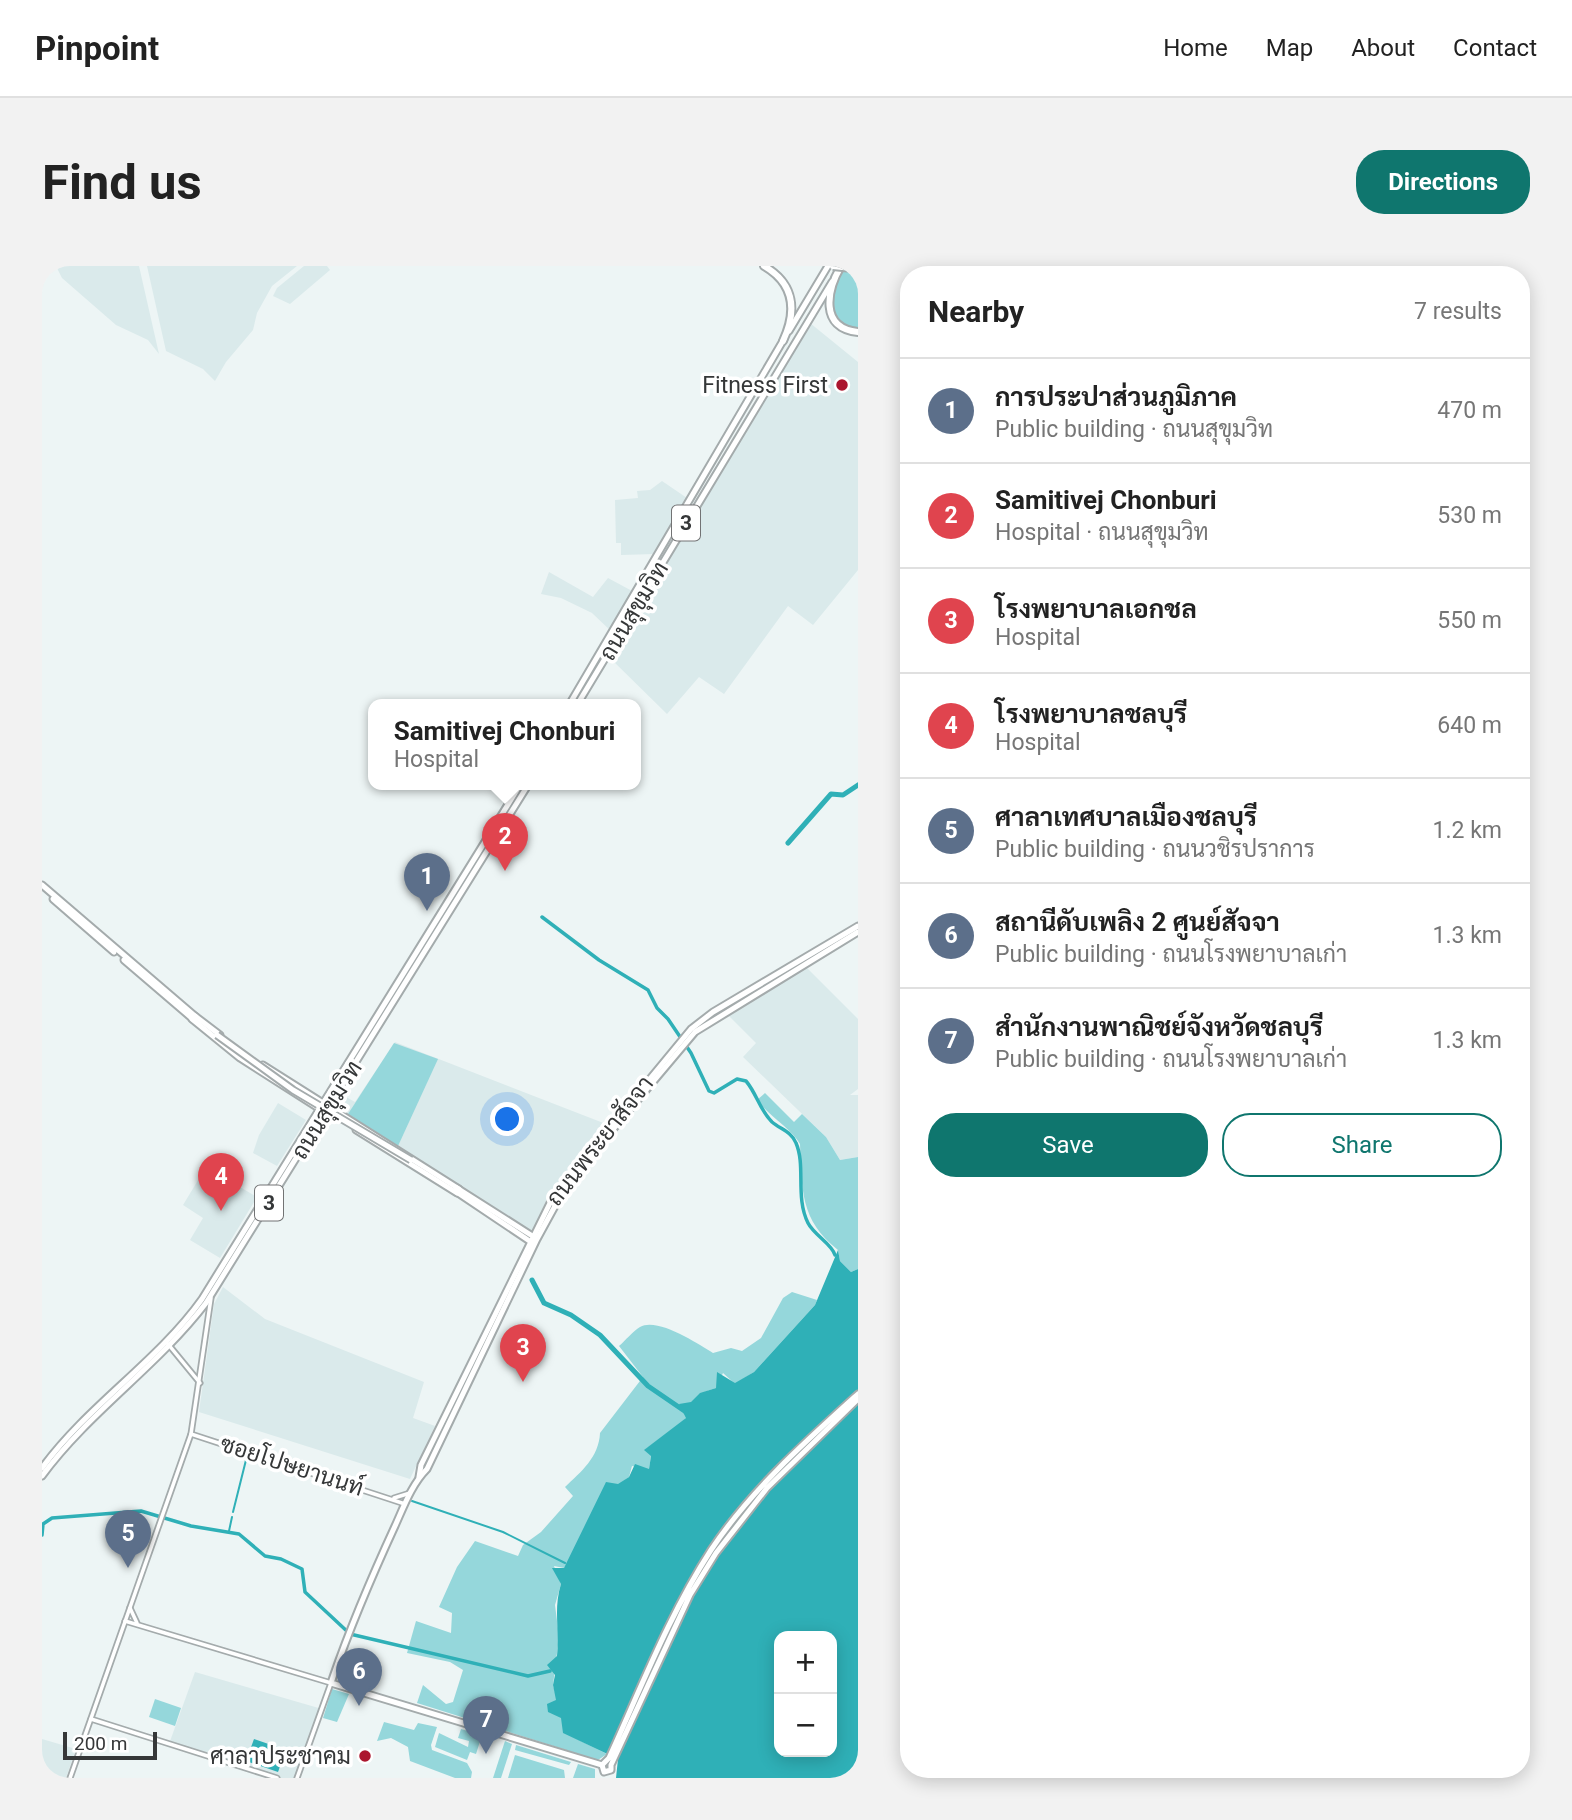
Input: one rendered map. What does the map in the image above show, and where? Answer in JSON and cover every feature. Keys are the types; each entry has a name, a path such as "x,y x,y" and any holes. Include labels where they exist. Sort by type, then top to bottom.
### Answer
{"highway":[{"path":"764,266 783,280 791,299 791,319 783,341"},
{"path":"834,266 855,269"},
{"name":"ถนนสุขุมวิท","path":"832,282 841,266"},
{"path":"832,282 828,294 830,313 843,328 858,332"}],"main road":[{"name":"ถนนสุขุมวิท","path":"576,699 828,266"},
{"name":"ถนนสุขุมวิท","path":"576,699 832,282"},
{"path":"735,423 740,423 743,427"},
{"name":"ถนนสุขุมวิท","path":"42,1468 68,1436 167,1344 211,1294 517,790"},
{"name":"ถนนสุขุมวิท","path":"327,1104 525,790"},
{"path":"42,887 240,1058 458,1191"},
{"name":"ถนนพระยาสัจจา","path":"331,1683 348,1633 405,1504 533,1240 567,1184 679,1044 712,1013 858,926"},
{"name":"ถนนพระยาสัจจา","path":"685,1038 716,1016 858,932"},
{"path":"194,1017 293,1090 411,1160 533,1240"},
{"path":"294,1090 327,1104 458,1191"},
{"name":"ถนนสุขุมวิท","path":"167,1344 212,1284 323,1111"},
{"path":"605,1775 667,1630 712,1549 765,1485 858,1394"},
{"path":"609,1762 690,1595 716,1553 767,1488 858,1399"},
{"name":"ถนนสุขุมวิท","path":"42,1476 66,1444 98,1410"},
{"path":"331,1683 609,1762"}],"street":[{"path":"70,1778 191,1434 211,1294"},
{"path":"167,1344 200,1383"},
{"name":"ซอยโปษยานนท์","path":"191,1434 405,1504"},
{"name":"ซอยโปษยานนท์","path":"392,1499 412,1492"},
{"path":"130,1606 136,1624"},
{"path":"125,1620 331,1683"},
{"path":"120,1634 125,1627 136,1624"},
{"name":"ถนนพระยาสัจจา","path":"298,1778 331,1683"},
{"path":"91,1719 277,1778"}],"shaded area":[{"path":"56,266 139,266 159,354 148,340 116,325 62,278"},
{"path":"147,266 297,266 272,286 257,313 253,330 226,362 215,381 203,369 166,351"},
{"path":"304,266 327,266 330,270 290,304 273,296 277,288"},
{"path":"844,269 858,271 858,329 841,323 831,308 834,285"},
{"path":"810,323 858,362 858,570 813,625 788,606 724,694 699,677 667,714 610,658"},
{"path":"662,481 687,498 655,554 621,555 621,543 616,543 615,500 638,498 637,491 650,490"},
{"path":"549,572 593,597 608,578 634,592 611,631 592,613 561,598 541,594"},
{"path":"806,967 858,1019 858,1089 850,1095 858,1095 858,1157 840,1160 826,1137 743,1057 756,1043 726,1013"},
{"path":"395,1042 606,1124 555,1186 531,1233 341,1109 340,1102 344,1096 355,1102"},
{"path":"394,1043 438,1059 398,1146 348,1114"},
{"path":"765,1093 794,1122 802,1114 826,1137 840,1160 858,1157 858,1269 851,1272 840,1261 838,1250 816,1227 803,1190 800,1144 757,1100"},
{"path":"278,1103 306,1120 277,1166 253,1153 259,1135"},
{"path":"206,1167 257,1197 220,1258 190,1240 203,1218 183,1205"},
{"path":"838,1250 840,1261 851,1272 858,1269 858,1778 616,1778 618,1759 563,1733 561,1718 548,1712 547,1704 556,1700 553,1685 555,1675 547,1665 557,1656 557,1602 561,1584 552,1568 564,1568 606,1482 618,1484 629,1477 635,1464 649,1469 651,1456 644,1450 686,1418 679,1404 691,1402 700,1393 716,1388 717,1372 735,1383 754,1372 815,1305"},
{"path":"223,1287 265,1319 424,1382 413,1418 435,1426 410,1479 199,1412 214,1304"},
{"path":"792,1292 817,1300 815,1305 754,1372 735,1384 723,1373 716,1388 696,1399 683,1421 645,1450 651,1455 649,1470 632,1466 629,1477 618,1485 564,1568 554,1566 561,1584 555,1605 559,1637 553,1685 563,1721 563,1732 607,1754 598,1760 417,1703 423,1685 446,1704 453,1702 463,1670 450,1662 407,1653 416,1621 451,1633 452,1613 439,1607 457,1567 475,1541 518,1556 523,1545 541,1532 573,1496 565,1487 593,1457 600,1433 643,1377 619,1346 637,1329 648,1325 667,1328 713,1353 731,1348 742,1351 761,1338 783,1298"},
{"path":"195,1672 322,1709 297,1778 277,1778 169,1744"},
{"path":"332,1689 349,1694 337,1722 323,1718"},
{"path":"155,1699 181,1708 175,1726 149,1717"},
{"path":"384,1722 414,1730 418,1723 437,1727 432,1750 467,1763 472,1772 471,1778 455,1778 410,1761 408,1747 391,1738 377,1741"},
{"path":"461,1729 482,1735 476,1754 470,1752 467,1760 435,1747 439,1733 468,1747 469,1741 458,1738"},
{"path":"42,1739 76,1749 66,1778 42,1778"},
{"path":"254,1739 286,1750 278,1772 246,1761"},
{"path":"505,1741 512,1744 501,1778 493,1778"},
{"path":"516,1745 571,1762 569,1765 515,1750"},
{"path":"515,1755 564,1770 565,1778 508,1778"},
{"path":"578,1764 595,1769 595,1778 573,1778"}],"waterway":[{"path":"788,843 831,794 843,795 858,785"},
{"path":"542,917 599,960 648,990 657,1008 668,1019 691,1053 709,1091 714,1093 737,1079 746,1081 768,1117 794,1139 799,1152 804,1213 808,1223 835,1255"},
{"path":"532,1280 544,1303 571,1315 600,1335 648,1386 686,1412"},
{"path":"233,1512 247,1456"},
{"path":"412,1501 503,1532 565,1563"},
{"path":"42,1535 43,1524 52,1518 141,1511 191,1526 239,1534 265,1556 281,1559 302,1569 305,1592 350,1634 528,1676 550,1671"},
{"path":"229,1531 232,1517"}],"place":[{"name":"Fitness First","path":"842,385"},
{"name":"Samitivej Chonburi","path":"505,871"},
{"name":"การประปาส่วนภูมิภาค","path":"427,911"},
{"name":"โรงพยาบาลชลบุรี","path":"221,1211"},
{"name":"โรงพยาบาลเอกชล","path":"523,1382"},
{"name":"ศาลาเทศบาลเมืองชลบุรี","path":"128,1568"},
{"name":"สถานีดับเพลิง 2 ศูนย์สัจจา","path":"359,1706"},
{"name":"สำนักงานพาณิชย์จังหวัดชลบุรี","path":"486,1754"},
{"name":"ศาลาประชาคม","path":"365,1756"}]}
